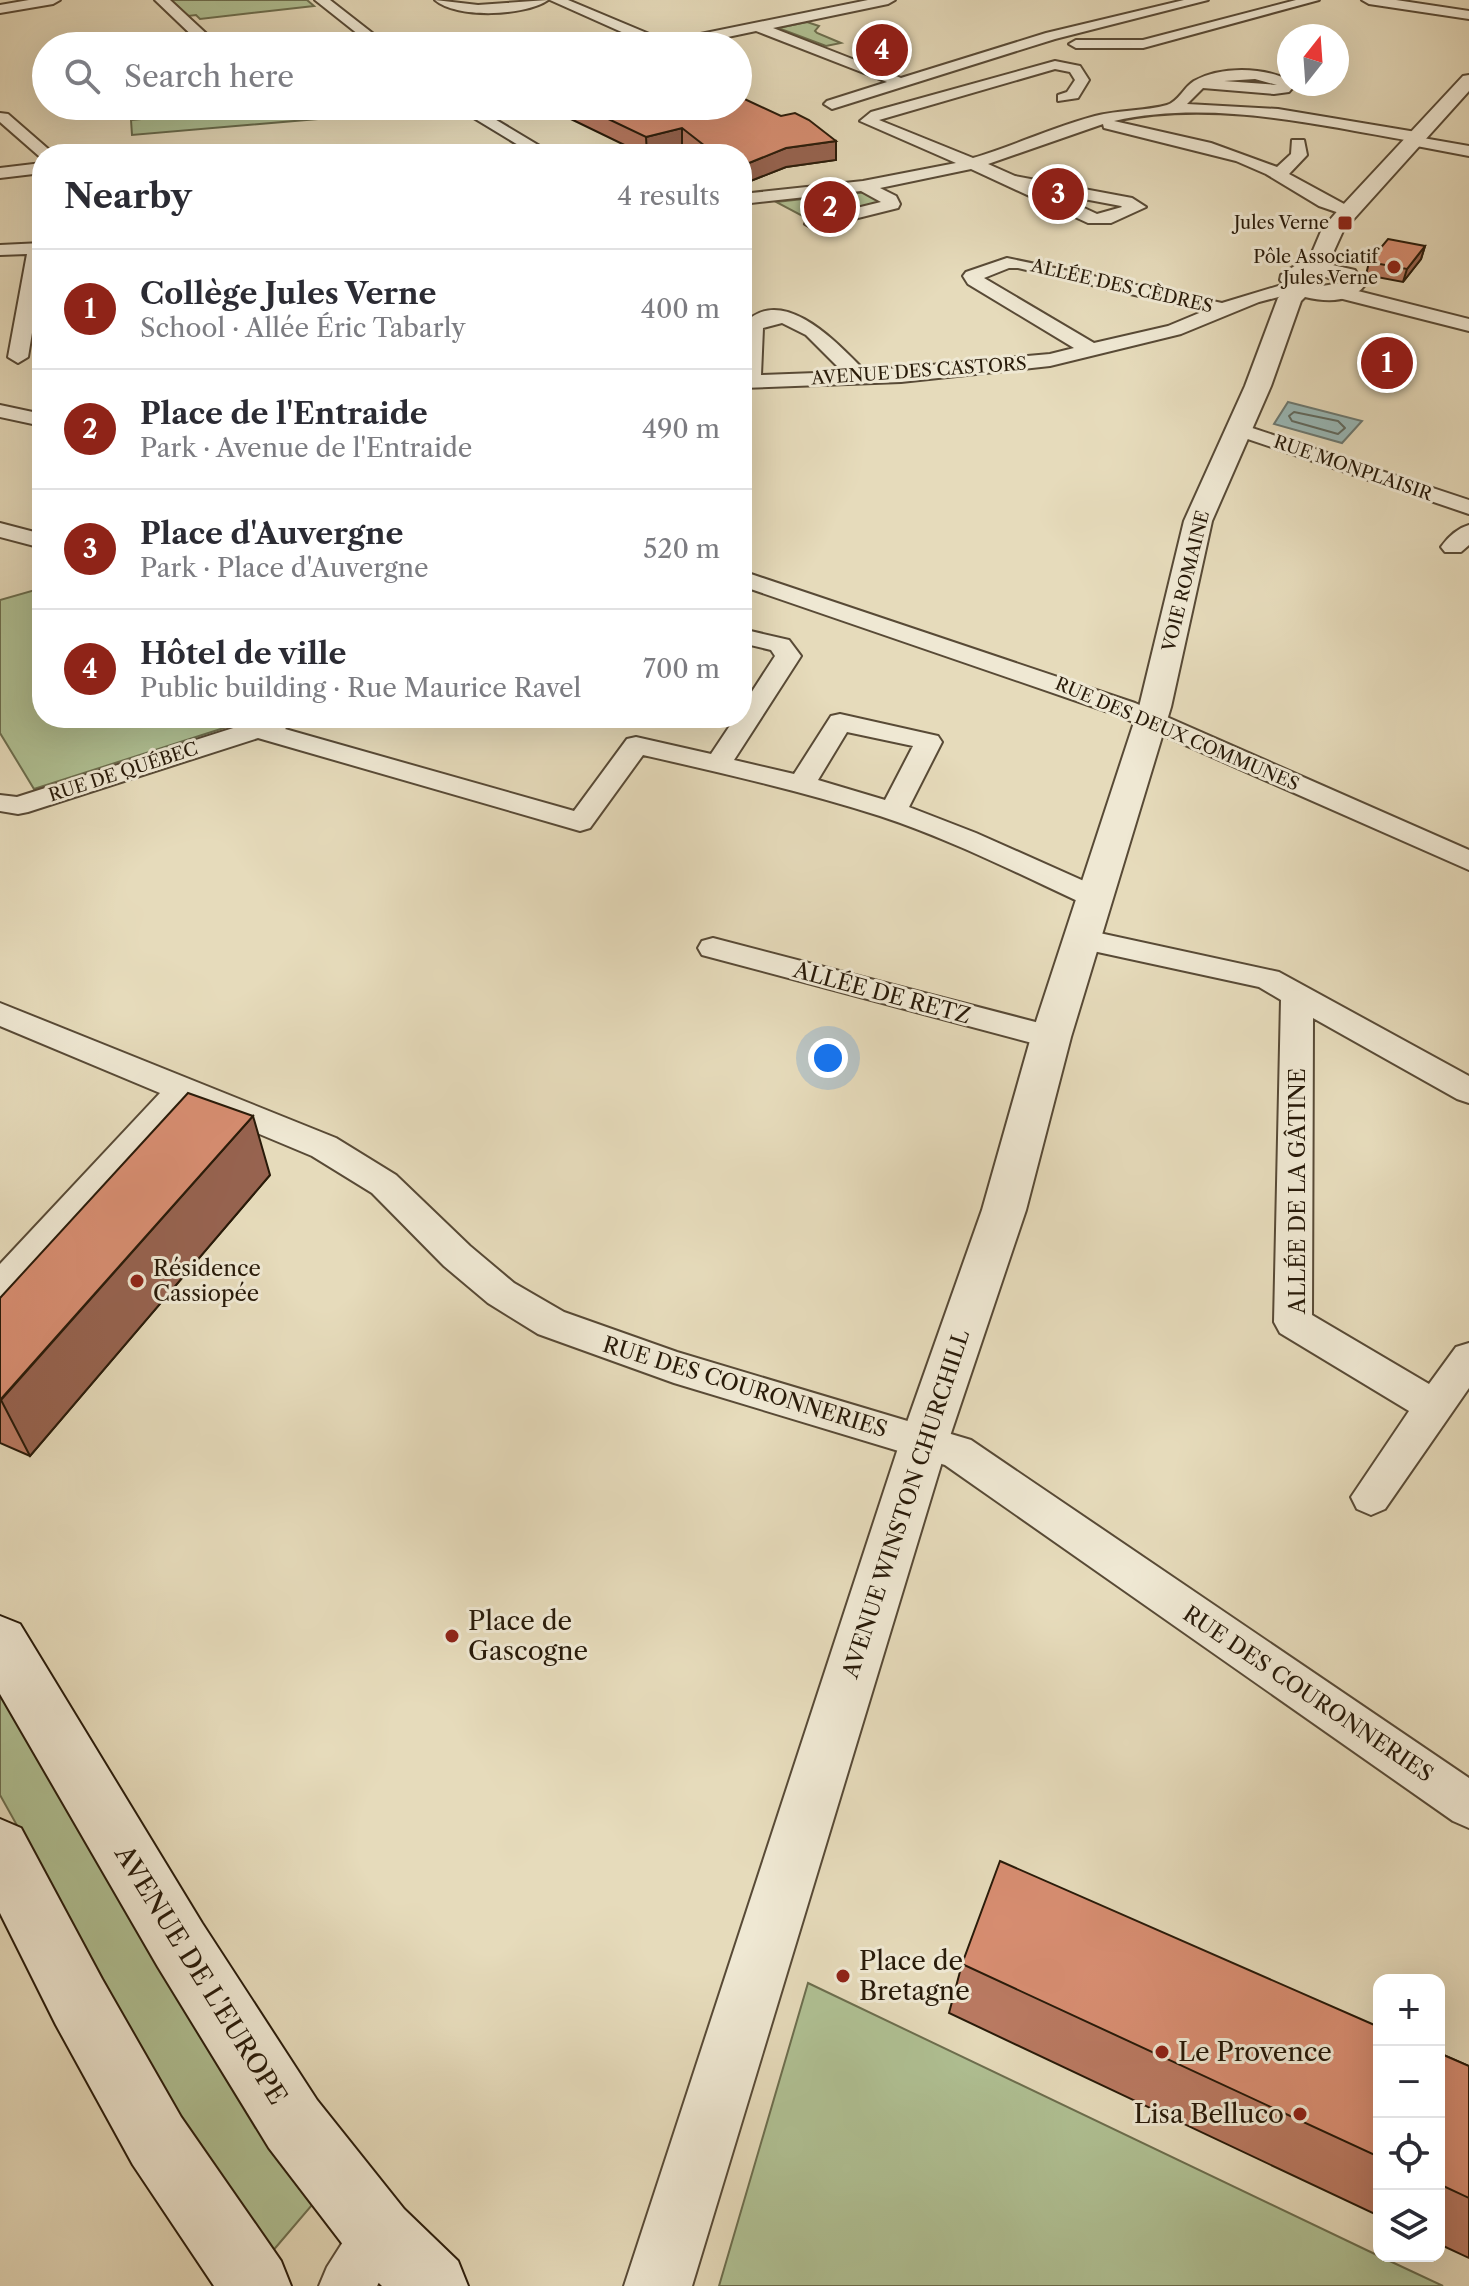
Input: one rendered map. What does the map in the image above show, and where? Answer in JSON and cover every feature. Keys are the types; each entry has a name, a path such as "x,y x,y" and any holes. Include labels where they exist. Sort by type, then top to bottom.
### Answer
{"main road":[{"name":"AVENUE DE L'EUROPE","path":"0,1642 180,1945 293,2124 363,2260 433,2286"},
{"path":"0,1849 79,2002 157,2141 256,2286"}],"street":[{"path":"1,8 53,0"},
{"path":"162,0 196,32"},
{"path":"322,0 364,32"},
{"path":"442,0 460,9 473,10 541,0"},
{"path":"734,32 887,0"},
{"path":"832,104 1061,33 1201,0"},
{"path":"1061,33 1076,44 1143,44 1312,0"},
{"path":"1369,0 1469,15"},
{"path":"774,6 802,19"},
{"path":"555,7 581,8 634,32"},
{"path":"1158,10 1210,27"},
{"path":"758,27 899,82"},
{"path":"1050,84 1076,44"},
{"path":"1011,180 1126,202 1137,207 1105,219 1094,219 1011,180 968,165 868,121 889,112 968,92 1050,84 1073,95 1082,83 1078,70 1063,66"},
{"path":"1320,282 1328,237 1348,211 1469,80"},
{"path":"1181,109 1178,105 1200,83"},
{"path":"1050,84 1077,113 1091,122 1214,148 1279,175 1326,203 1348,211"},
{"path":"752,198 863,186 968,165 1091,122 1136,113 1181,109 1263,112 1469,151"},
{"path":"3,117 34,144"},
{"path":"486,120 528,144"},
{"path":"1279,175 1299,155 1298,143"},
{"path":"0,173 32,169"},
{"path":"763,197 816,226 893,202 863,186"},
{"path":"0,250 32,248"},
{"name":"ALLÉE DES CÈDRES","path":"1093,351 972,276 994,267 1018,263 1229,308"},
{"path":"32,274 9,358 32,357"},
{"path":"1320,282 1469,315"},
{"path":"1320,282 1469,325"},
{"name":"AVENUE DES CASTORS","path":"752,382 860,378 1010,366 1093,351 1174,330 1252,298 1320,282"},
{"name":"VOIE ROMAINE","path":"1151,721 1198,521 1269,357 1290,298 1320,282"},
{"name":"VOIE ROMAINE","path":"1269,357 1320,282"},
{"name":"AVENUE DES CASTORS","path":"1229,308 1257,305 1284,313"},
{"path":"752,333 753,325 775,318 804,323 860,378"},
{"path":"0,411 32,418"},
{"name":"RUE MONPLAISIR","path":"1237,429 1469,507"},
{"path":"0,530 32,538"},
{"name":"RUE DES DEUX COMMUNES","path":"752,581 1065,686 1469,861"},
{"path":"752,638 780,645 788,656 752,712"},
{"name":"AVENUE WINSTON CHURCHILL","path":"658,2286 924,1442 1004,1210 1051,1037 1151,721"},
{"path":"802,784 840,722 929,742 893,811"},
{"name":"RUE DE QUÉBEC","path":"0,803 18,806 260,728"},
{"path":"719,763 742,728"},
{"path":"257,729 580,822 636,745 802,784 893,811 966,839 1087,918 1268,979 1469,1091"},
{"name":"ALLÉE DE RETZ","path":"713,948 1051,1037"},
{"name":"ALLÉE DE LA GÂTINE","path":"1297,995 1293,1322 1433,1406"},
{"name":"RUE DES COURONNERIES","path":"0,1014 324,1147 356,1164 384,1184 457,1256 501,1293 551,1323 674,1367 957,1452 1469,1805"},
{"path":"0,1288 183,1089"},
{"path":"1371,1497 1469,1358"}],"green space":[{"path":"171,0 307,0 314,6 200,19 196,15 188,16"},
{"path":"807,22 819,26 815,31 817,33 841,43 826,46 778,28"},
{"path":"131,120 305,120 132,135"},
{"path":"867,192 886,204 810,220 776,202"},
{"path":"32,591 32,728 224,728 34,789 0,733 0,600"},
{"path":"0,1679 318,2198 271,2253 181,2119 0,1795"},
{"name":"Place de Bretagne","path":"808,1983 1373,2253 1373,2262 1392,2262 1443,2286 719,2286"}],"water":[{"path":"1288,402 1362,421 1342,443 1274,424"}],"building":[{"path":"752,103 781,116 795,113 836,141 786,148 752,162 752,144 702,144 682,128 646,137 610,120 752,120"},
{"path":"1388,239 1425,246 1407,269 1369,262"},
{"path":"188,1093 253,1116 0,1400 0,1298"},
{"path":"1000,1861 1373,2024 1373,2154 962,1964"},
{"path":"1445,2056 1469,2066 1469,2198 1445,2187"}],"place":[{"name":"Hôtel de ville","path":"882,50"},
{"name":"Place d'Auvergne","path":"1058,194"},
{"name":"Place de l'Entraide","path":"830,207"},
{"name":"Jules Verne","path":"1345,223"},
{"name":"Pôle Associatif Jules Verne","path":"1394,267"},
{"name":"Collège Jules Verne","path":"1387,363"},
{"name":"Résidence Cassiopée","path":"137,1281"},
{"name":"Place de Gascogne","path":"452,1636"},
{"name":"Place de Bretagne","path":"843,1976"},
{"name":"Le Provence","path":"1162,2052"},
{"name":"Lisa Belluco","path":"1300,2114"}]}
